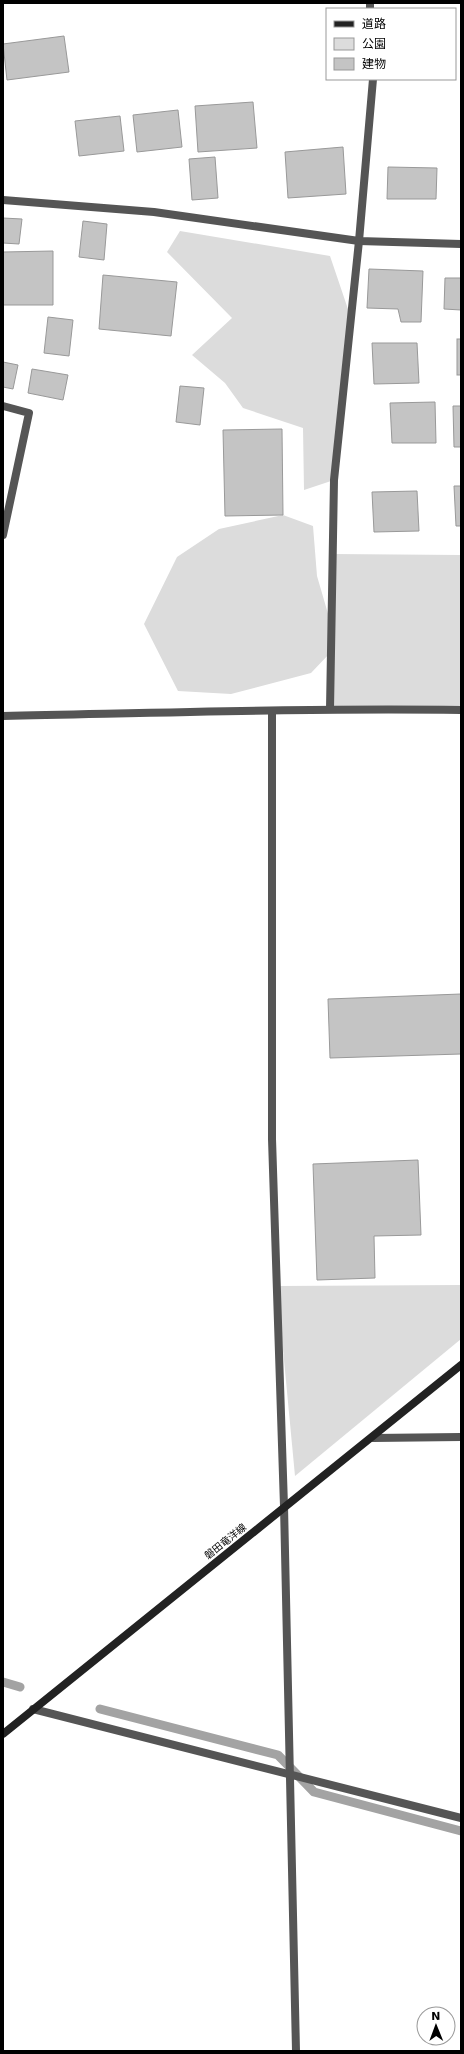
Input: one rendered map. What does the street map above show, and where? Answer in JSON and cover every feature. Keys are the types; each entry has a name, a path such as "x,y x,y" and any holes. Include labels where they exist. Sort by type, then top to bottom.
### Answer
{"main road":[{"name":"磐田竜洋線","path":"3,1734 284,1506 373,1438 461,1366"}],"street":[{"path":"330,708 334,480 360,241 373,80"},
{"path":"3,200 154,212 360,241 461,244"},
{"path":"3,406 29,413 3,535"},
{"path":"3,716 272,712 330,708 461,710"},
{"path":"272,712 272,1139 284,1506 296,2051"},
{"path":"373,1438 461,1437"},
{"path":"33,1709 290,1773 461,1818"}],"green space":[{"path":"180,231 330,256 351,318 334,480 304,490 303,428 243,408 225,383 192,355 232,318 167,252"},
{"path":"283,515 313,526 317,576 331,624 332,554 461,555 461,710 330,709 330,653 311,673 231,694 178,691 144,624 177,557 219,529"},
{"path":"461,1285 461,1339 295,1476 277,1286"}],"building":[{"path":"64,36 69,72 7,80 3,44"},
{"path":"253,102 257,148 198,152 195,106"},
{"path":"178,110 182,147 137,152 133,115"},
{"path":"120,116 124,151 79,156 75,121"},
{"path":"343,147 346,194 288,198 285,152"},
{"path":"215,157 218,198 192,200 189,159"},
{"path":"388,167 437,168 436,199 387,199"},
{"path":"3,218 22,219 19,244 3,243"},
{"path":"83,221 107,224 104,260 79,257"},
{"path":"53,251 53,305 3,305 3,252"},
{"path":"369,269 423,271 421,322 401,322 398,309 367,308"},
{"path":"103,275 177,282 171,336 99,329"},
{"path":"445,278 461,278 461,310 444,309"},
{"path":"48,317 73,320 69,356 44,353"},
{"path":"457,339 461,339 461,375 457,375"},
{"path":"372,343 417,343 419,383 374,384"},
{"path":"3,362 18,365 13,389 3,387"},
{"path":"32,369 68,375 63,400 28,393"},
{"path":"180,386 204,388 200,425 176,422"},
{"path":"435,402 436,443 392,443 390,403"},
{"path":"453,406 461,406 461,447 454,447"},
{"path":"282,429 283,515 225,516 223,430"},
{"path":"454,486 461,486 461,526 456,526"},
{"path":"417,491 419,531 374,532 372,492"},
{"path":"461,994 461,1054 330,1058 328,999"},
{"path":"418,1160 421,1235 374,1236 375,1278 317,1280 313,1164"}],"waterway":[{"path":"3,1682 20,1687"},
{"path":"100,1709 278,1755 314,1792 461,1831"}]}
